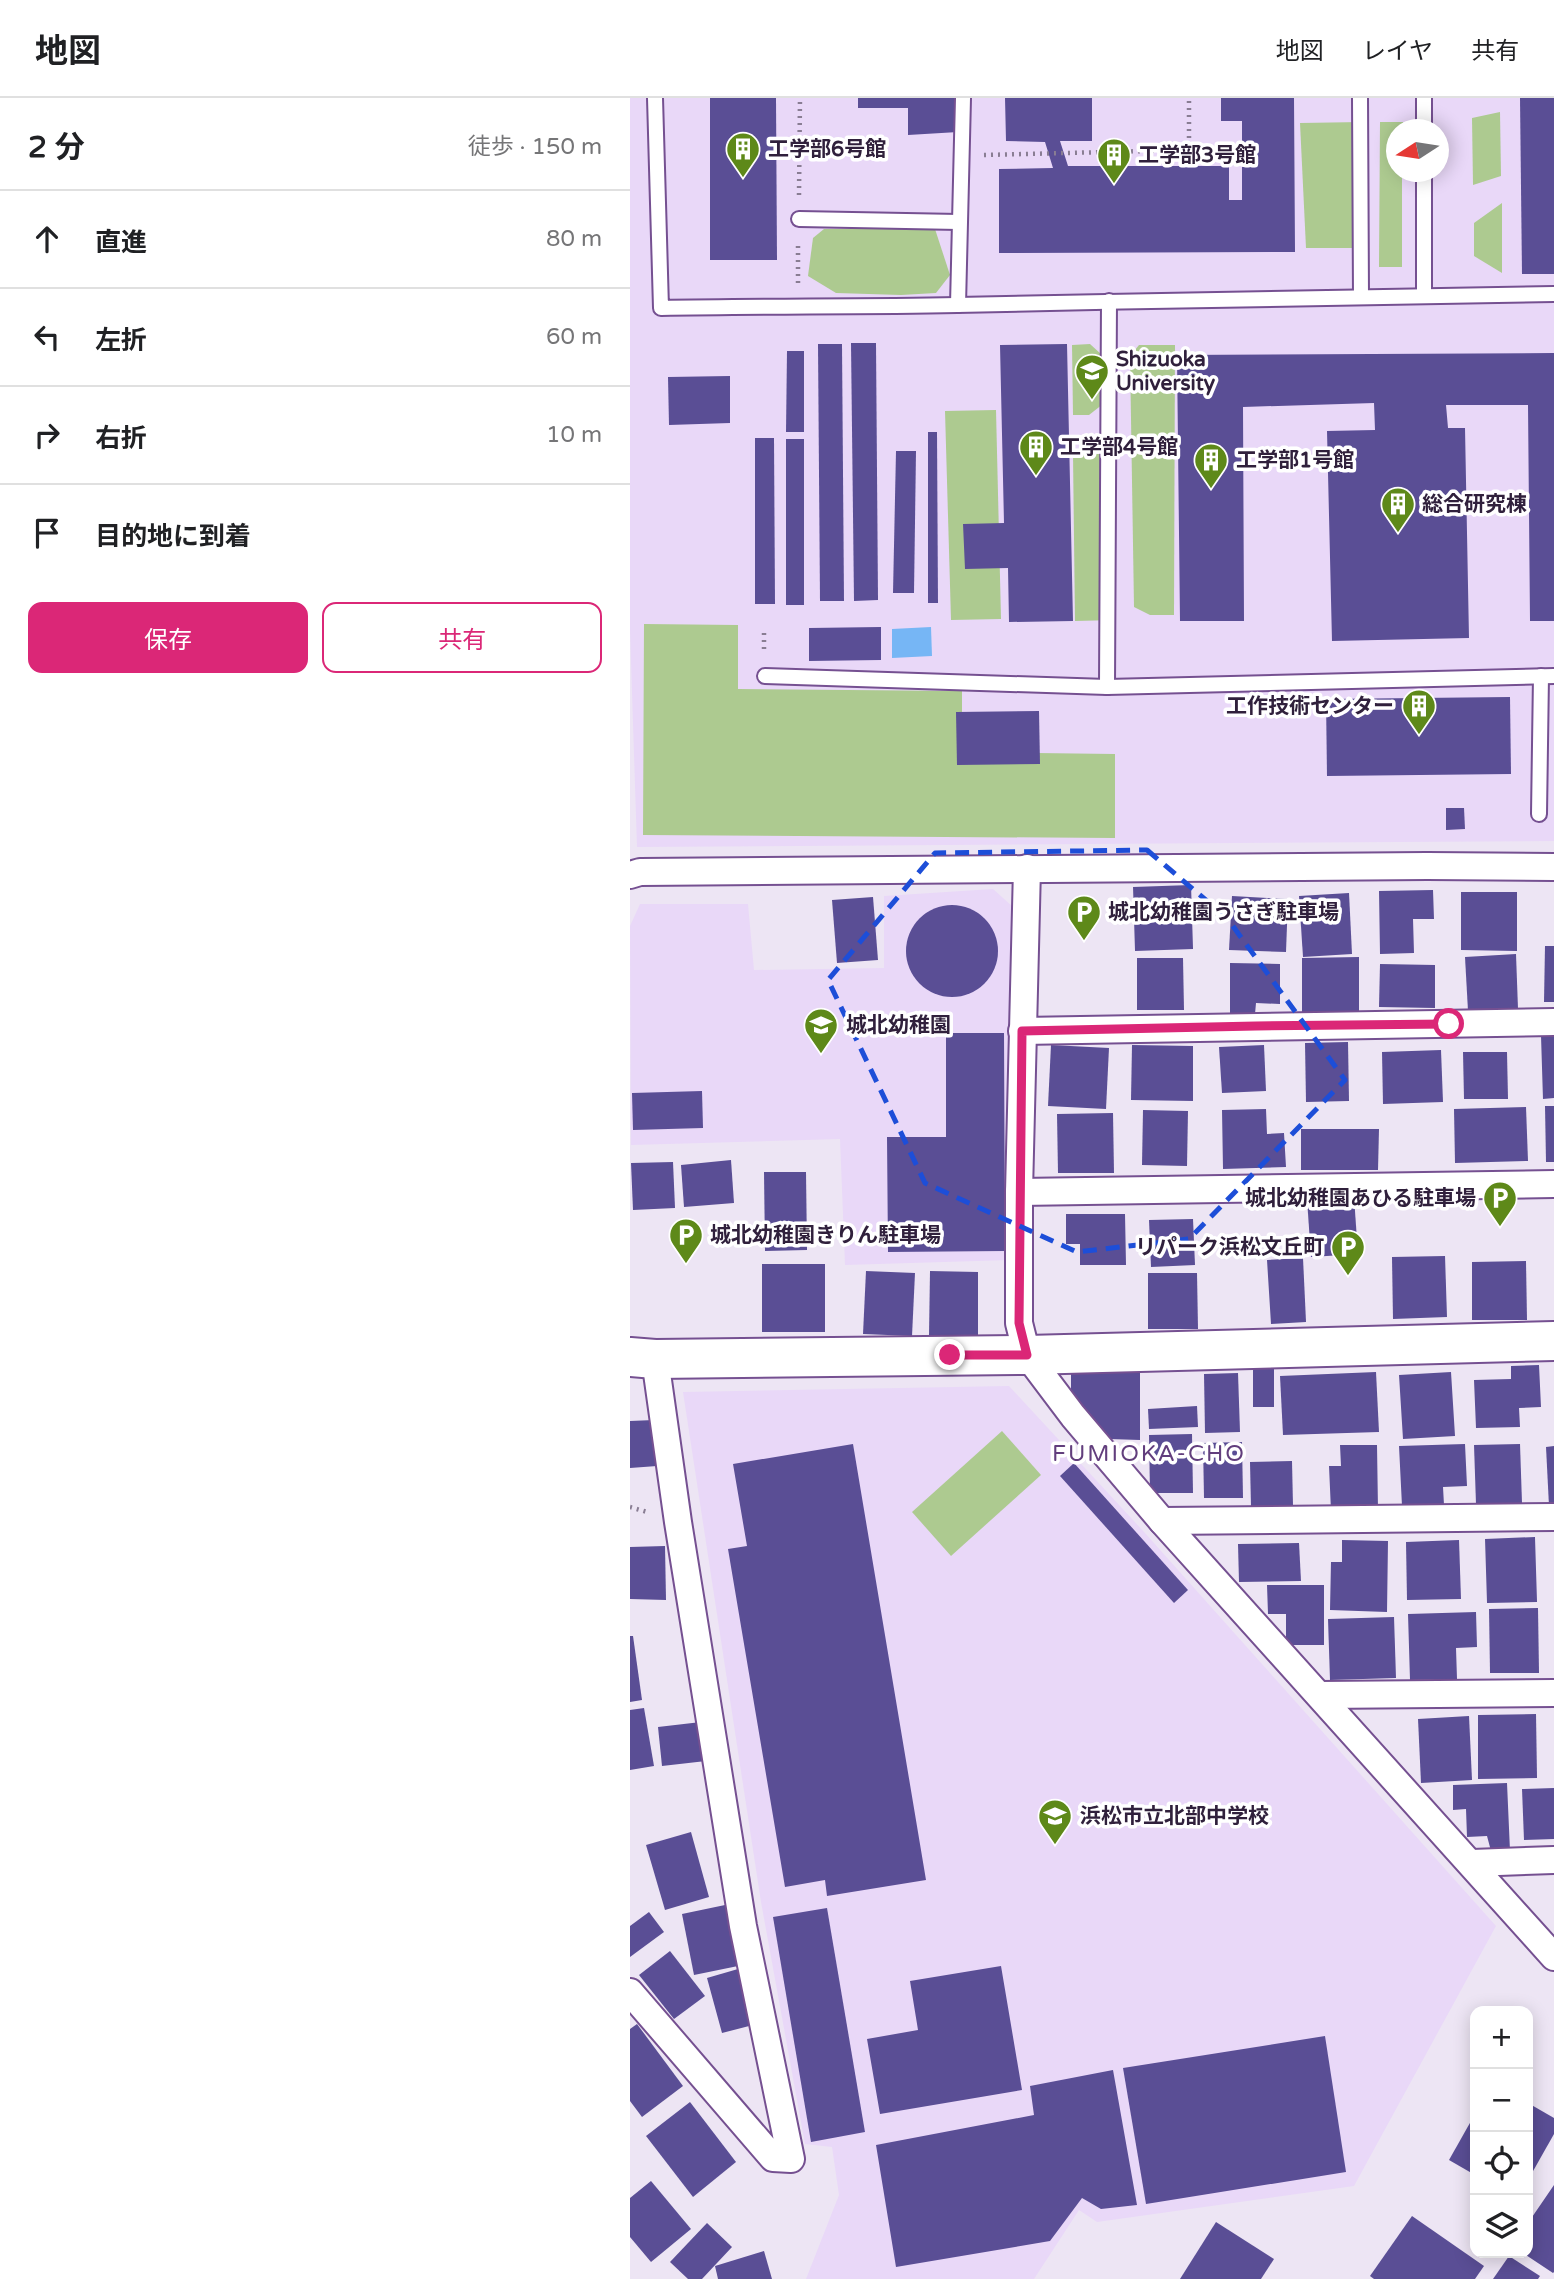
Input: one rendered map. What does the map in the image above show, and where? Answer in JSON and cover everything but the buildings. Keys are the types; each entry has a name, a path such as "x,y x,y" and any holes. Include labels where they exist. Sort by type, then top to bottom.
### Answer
{"street":[{"path":"630,875 640,872 1027,868 1554,867"},
{"path":"1027,868 1019,1192 1019,1323 1027,1355 1073,1416 1162,1521 1554,1957"},
{"path":"1022,1031 1554,1022"},
{"path":"1019,1192 1554,1184"},
{"path":"630,1992 773,2158 791,2160 743,1926 678,1522 643,1358 1027,1355 1554,1341"},
{"path":"1162,1521 1554,1517"},
{"path":"1320,1695 1554,1693"},
{"path":"1472,1863 1554,1860"}],"lane":[{"path":"655,98 661,308 1554,294"},
{"path":"958,305 963,98"},
{"path":"1360,98 1361,296"},
{"path":"1424,98 1424,119"},
{"path":"1424,182 1424,296"},
{"path":"799,219 959,222"},
{"path":"1107,687 1109,301"},
{"path":"765,676 1107,687 1547,676 1539,814"}],"path":[{"path":"962,155 1189,150 1189,98"}],"highlighted area":[{"path":"1147,850 1227,918 1345,1080 1189,1239 1077,1252 925,1183 828,980 935,853"}],"shaded area":[{"name":"Shizuoka University","path":"630,98 1554,98 1554,841 637,847 630,630"},
{"name":"城北幼稚園","path":"993,889 1012,906 1010,1260 845,1265 840,1139 631,1145 630,926 640,904 748,904 754,970 884,968 884,896"},
{"path":"1009,1386 1145,1533 1496,1926 1354,2186 1097,2222 1079,2210 1034,2279 806,2279 839,2195 832,2147 805,2144 761,1902 683,1392"}],"green space":[{"path":"1500,112 1501,176 1473,185 1472,118"},
{"path":"1362,122 1367,248 1306,248 1300,123"},
{"path":"1380,122 1386,122 1386,182 1402,182 1402,267 1379,267"},
{"path":"1502,203 1502,273 1474,256 1474,223"},
{"path":"824,229 935,229 950,275 936,293 836,293 808,276 813,238"},
{"path":"1090,344 1102,355 1103,404 1089,415 1073,415 1072,345"},
{"path":"1139,345 1175,345 1174,615 1150,615 1134,607 1130,356"},
{"path":"996,410 1001,619 951,620 945,411"},
{"path":"1073,454 1099,454 1114,466 1115,620 1075,621"},
{"path":"644,624 738,625 738,689 962,691 962,752 1115,754 1115,838 643,835"},
{"path":"1002,1431 1041,1475 951,1556 912,1512"}],"water":[{"path":"931,627 932,656 892,658 892,629"}],"place":[{"name":"工学部6号館","path":"743,179"},
{"name":"工学部3号館","path":"1114,185"},
{"name":"Shizuoka University","path":"1092,401"},
{"name":"工学部4号館","path":"1036,477"},
{"name":"工学部1号館","path":"1211,490"},
{"name":"総合研究棟","path":"1398,534"},
{"name":"工作技術センター","path":"1419,736"},
{"name":"城北幼稚園うさぎ駐車場","path":"1084,942"},
{"name":"城北幼稚園","path":"821,1055"},
{"name":"城北幼稚園あひる駐車場","path":"1500,1228"},
{"name":"城北幼稚園きりん駐車場","path":"686,1265"},
{"name":"リパーク浜松文丘町","path":"1348,1277"},
{"name":"浜松市立北部中学校","path":"1055,1846"}],"district":[{"name":"FUMIOKA-CHO","path":"1149,1454"}],"route":[{"path":"950,1355 1027,1355 1019,1323 1022,1031 1449,1024"}]}
